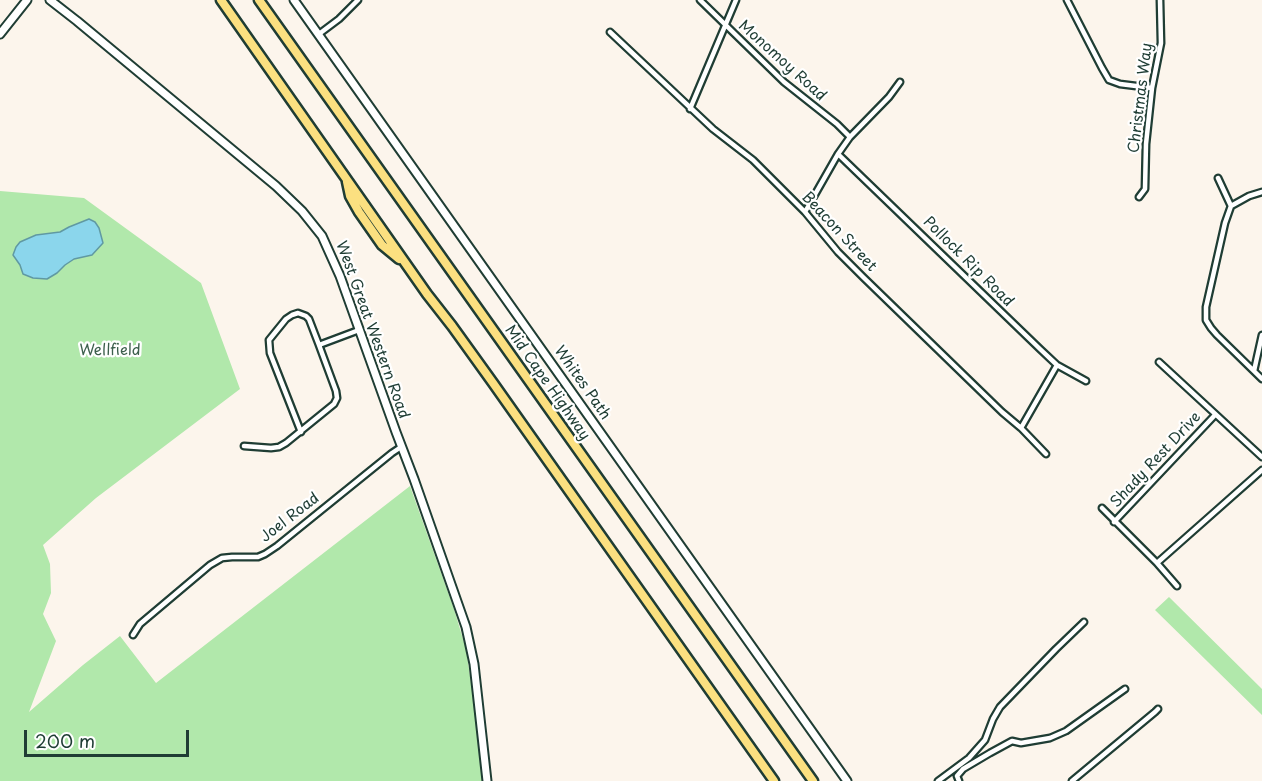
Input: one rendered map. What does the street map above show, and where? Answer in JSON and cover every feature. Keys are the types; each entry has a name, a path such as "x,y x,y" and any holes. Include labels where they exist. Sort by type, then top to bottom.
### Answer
{"highway":[{"path":"221,0 347,179 350,196 363,219 387,250 405,262 774,781"},
{"name":"Mid Cape Highway","path":"259,0 813,781"}],"street":[{"path":"0,34 27,0"},
{"name":"West Great Western Road","path":"50,0 276,186 302,211 327,246 340,276 466,627 474,664 487,781"},
{"name":"Whites Path","path":"294,0 847,781"},
{"path":"319,34 339,19 358,0"},
{"name":"Monomoy Road","path":"700,0 784,82 850,137"},
{"path":"690,109 736,0"},
{"path":"1067,0 1109,80 1120,84 1152,88"},
{"name":"Christmas Way","path":"1139,197 1145,189 1146,144 1152,88 1161,43 1160,0"},
{"name":"Beacon Street","path":"610,32 636,54 690,109 753,160 805,212 838,252 1046,454"},
{"path":"805,212 850,137 889,97 900,82"},
{"name":"Pollock Rip Road","path":"838,154 1057,365 1086,381"},
{"path":"1218,178 1232,206"},
{"path":"1262,192 1249,196 1232,206 1225,223 1206,307 1206,320 1211,328 1262,379"},
{"path":"244,446 279,447 301,432 336,402 336,391 309,319 298,314 286,320 269,340 270,353 301,432"},
{"path":"319,345 359,330"},
{"path":"1254,371 1262,335"},
{"path":"1159,362 1262,458"},
{"path":"1021,428 1057,365"},
{"name":"Shady Rest Drive","path":"1114,522 1215,414"},
{"name":"Joel Road","path":"133,635 140,624 210,565 222,558 265,554 401,447"},
{"path":"1157,563 1262,470"},
{"path":"1102,508 1178,586"},
{"path":"938,781 969,758 985,740 1000,707 1084,622"},
{"path":"959,781 957,776 963,769 990,753 1012,741 1021,743 1050,738 1066,730 1125,689"},
{"path":"1072,781 1158,709"}],"green space":[{"name":"Wellfield","path":"0,191 84,198 201,283 240,389 96,498 43,545 50,564 51,593 43,614 56,641 29,712 120,636 156,683 410,486 466,649 482,781 0,781"},
{"path":"1169,597 1262,689 1262,715 1155,610"}],"water":[{"path":"89,219 99,228 103,243 92,255 74,259 47,279 33,278 23,274 13,255 20,242 36,235 60,232"}]}
